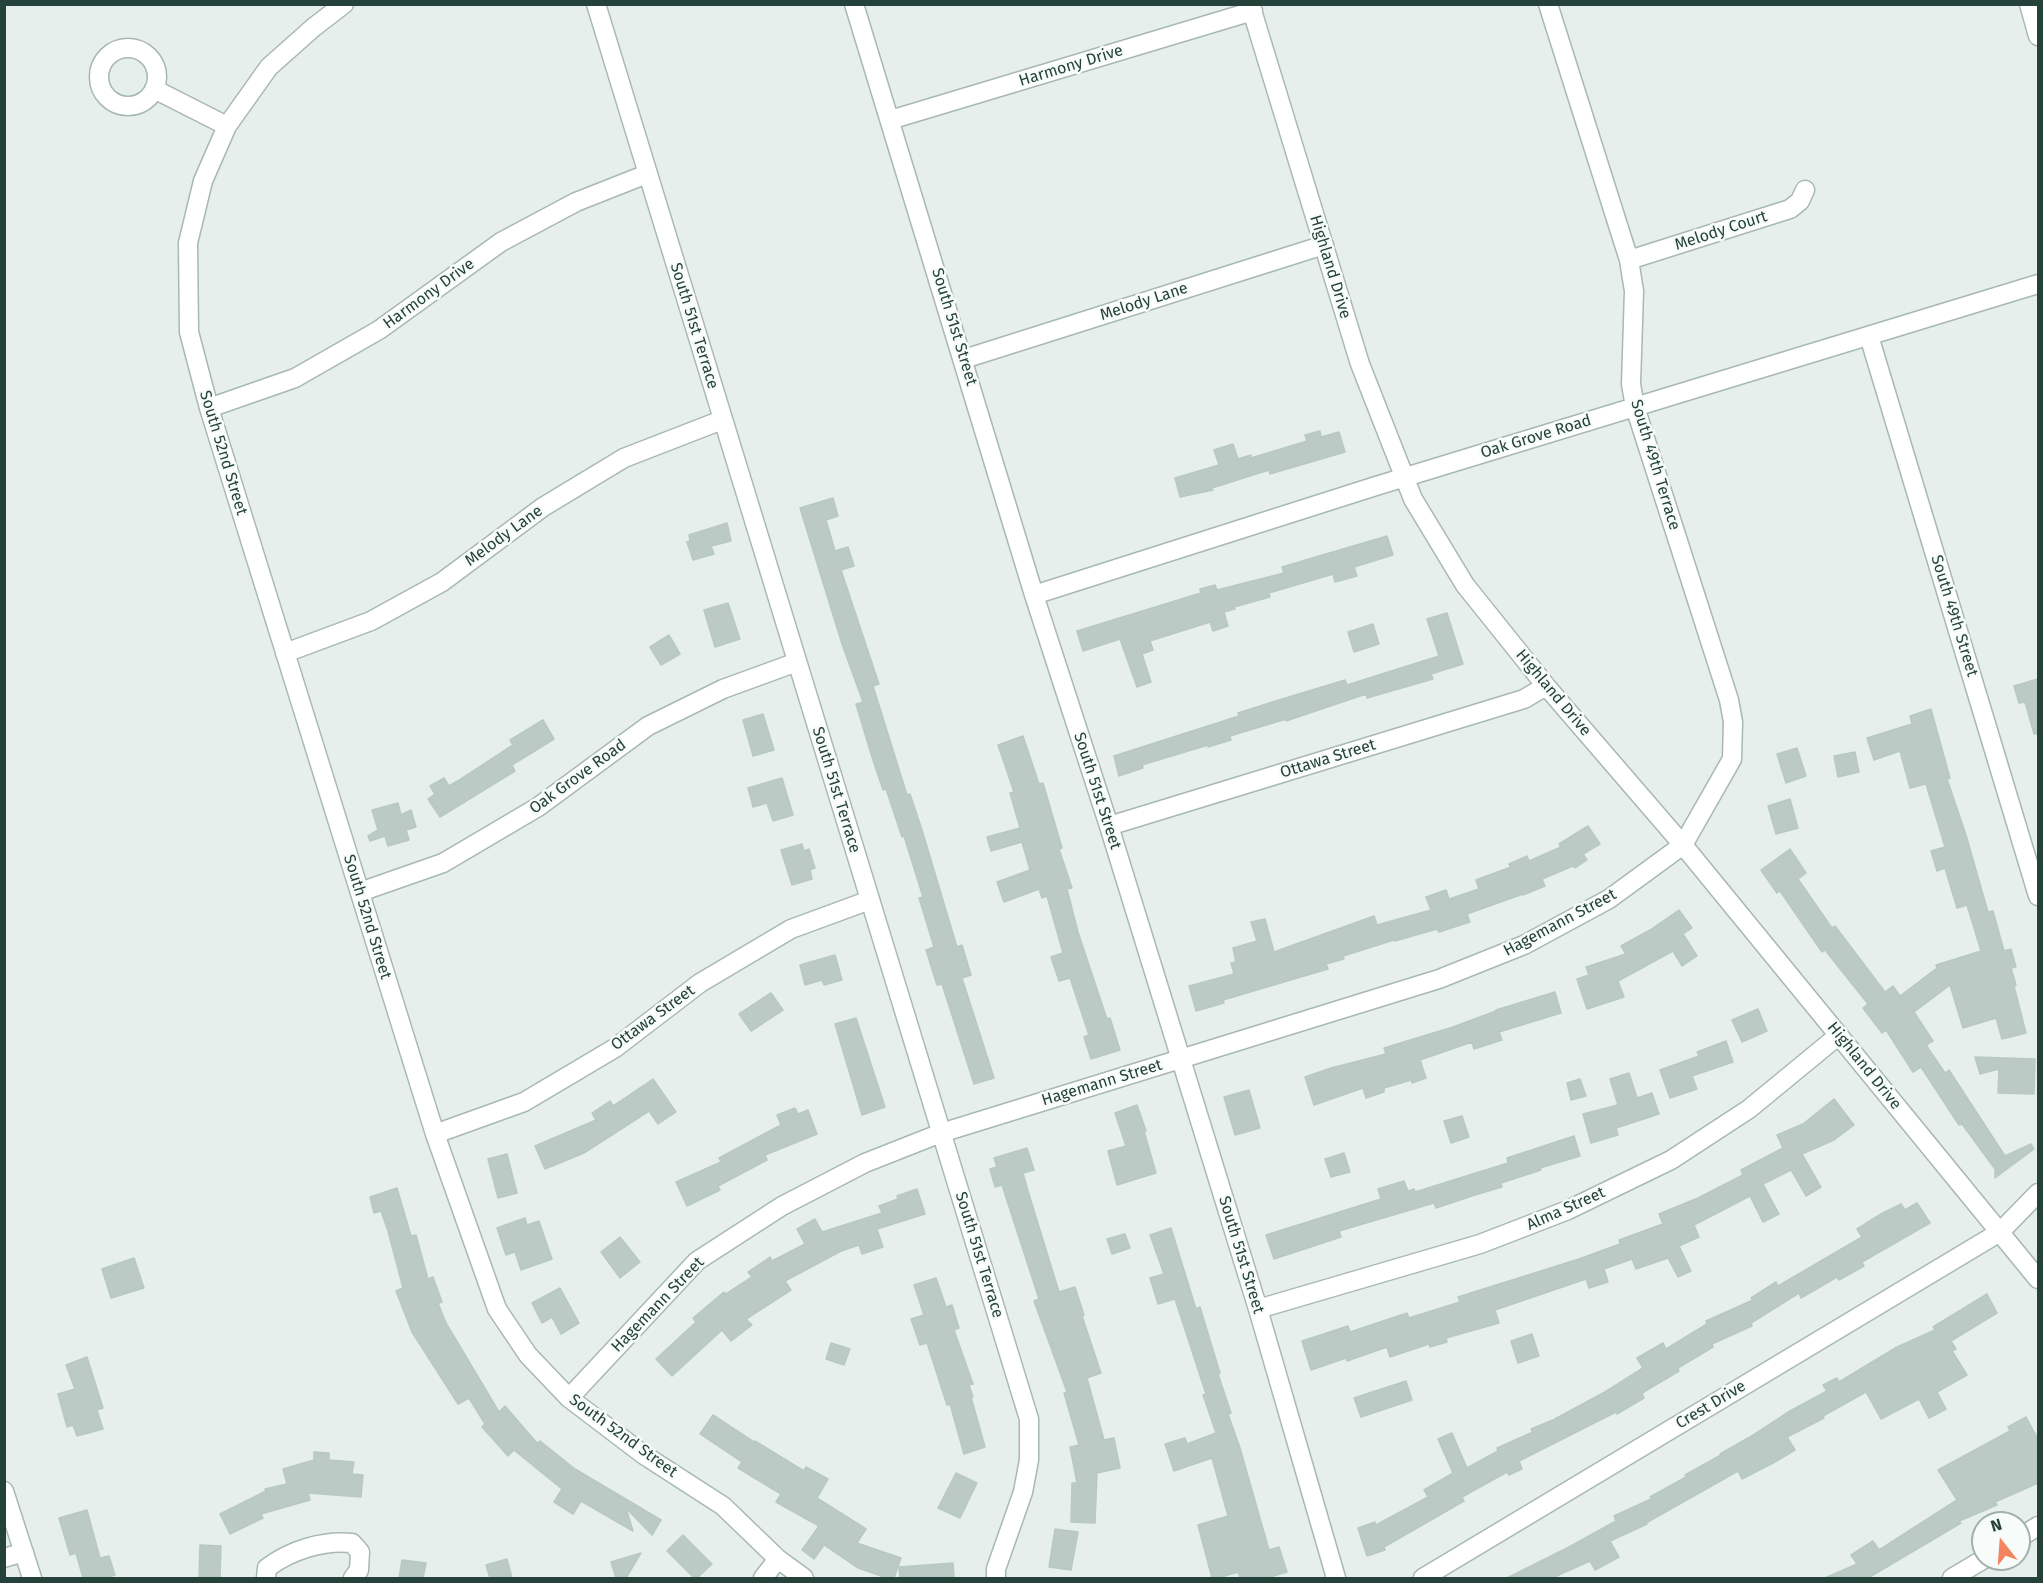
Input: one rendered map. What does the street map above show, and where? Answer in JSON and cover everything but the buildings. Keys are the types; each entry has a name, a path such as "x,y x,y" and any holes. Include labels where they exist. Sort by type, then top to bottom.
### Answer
{"street":[{"name":"South 52nd Street","path":"344,4 269,67 227,126 203,181 188,243 189,332 209,408 435,1134 497,1309 528,1354 569,1398 645,1455 723,1506 778,1559 804,1578"},
{"name":"South 51st Terrace","path":"596,4 1029,1419 1029,1460 1023,1492 996,1569 996,1578"},
{"name":"South 51st Street","path":"854,4 1034,595 1109,826 1258,1309 1336,1578"},
{"name":"South 49th Terrace","path":"1548,4 1629,260 1634,291 1631,384 1635,407 1729,700 1733,722 1732,759 1683,844"},
{"path":"2029,4 2038,36"},
{"name":"Harmony Drive","path":"890,120 1251,8"},
{"name":"Highland Drive","path":"1251,8 1360,364 1413,499 1466,585 1546,686 1683,844 2038,1278"},
{"path":"154,89 227,126"},
{"name":"Harmony Drive","path":"209,408 295,378 379,330 501,242 576,202 647,174"},
{"name":"Melody Court","path":"1629,260 1790,209 1800,201 1804,190"},
{"name":"Melody Lane","path":"964,359 1324,245"},
{"name":"Oak Grove Road","path":"1034,595 1403,478 2038,284"},
{"name":"South 49th Street","path":"1869,336 2038,896"},
{"name":"Melody Lane","path":"285,653 371,621 441,582 543,507 624,458 722,420"},
{"name":"Oak Grove Road","path":"360,892 443,863 538,807 648,726 723,689 797,662"},
{"name":"Ottawa Street","path":"1109,826 1524,699 1546,686"},
{"name":"Hagemann Street","path":"569,1398 697,1261 782,1206 865,1163 941,1132 1439,980 1524,945 1609,899 1683,844"},
{"name":"Ottawa Street","path":"435,1134 524,1102 615,1048 700,983 791,929 870,900"},
{"name":"Alma Street","path":"1258,1309 1480,1244 1568,1210 1680,1154 1749,1109 1839,1035"},
{"path":"2000,1232 2038,1193"},
{"name":"Crest Drive","path":"1423,1578 2000,1232"},
{"path":"4,1491 32,1578"},
{"path":"266,1578 267,1568 281,1558 307,1548 338,1542 352,1543 360,1552 359,1570 353,1578"},
{"path":"4,1558 24,1552"},
{"path":"763,1578 778,1559"},
{"path":"1952,1578 1971,1567"}]}
